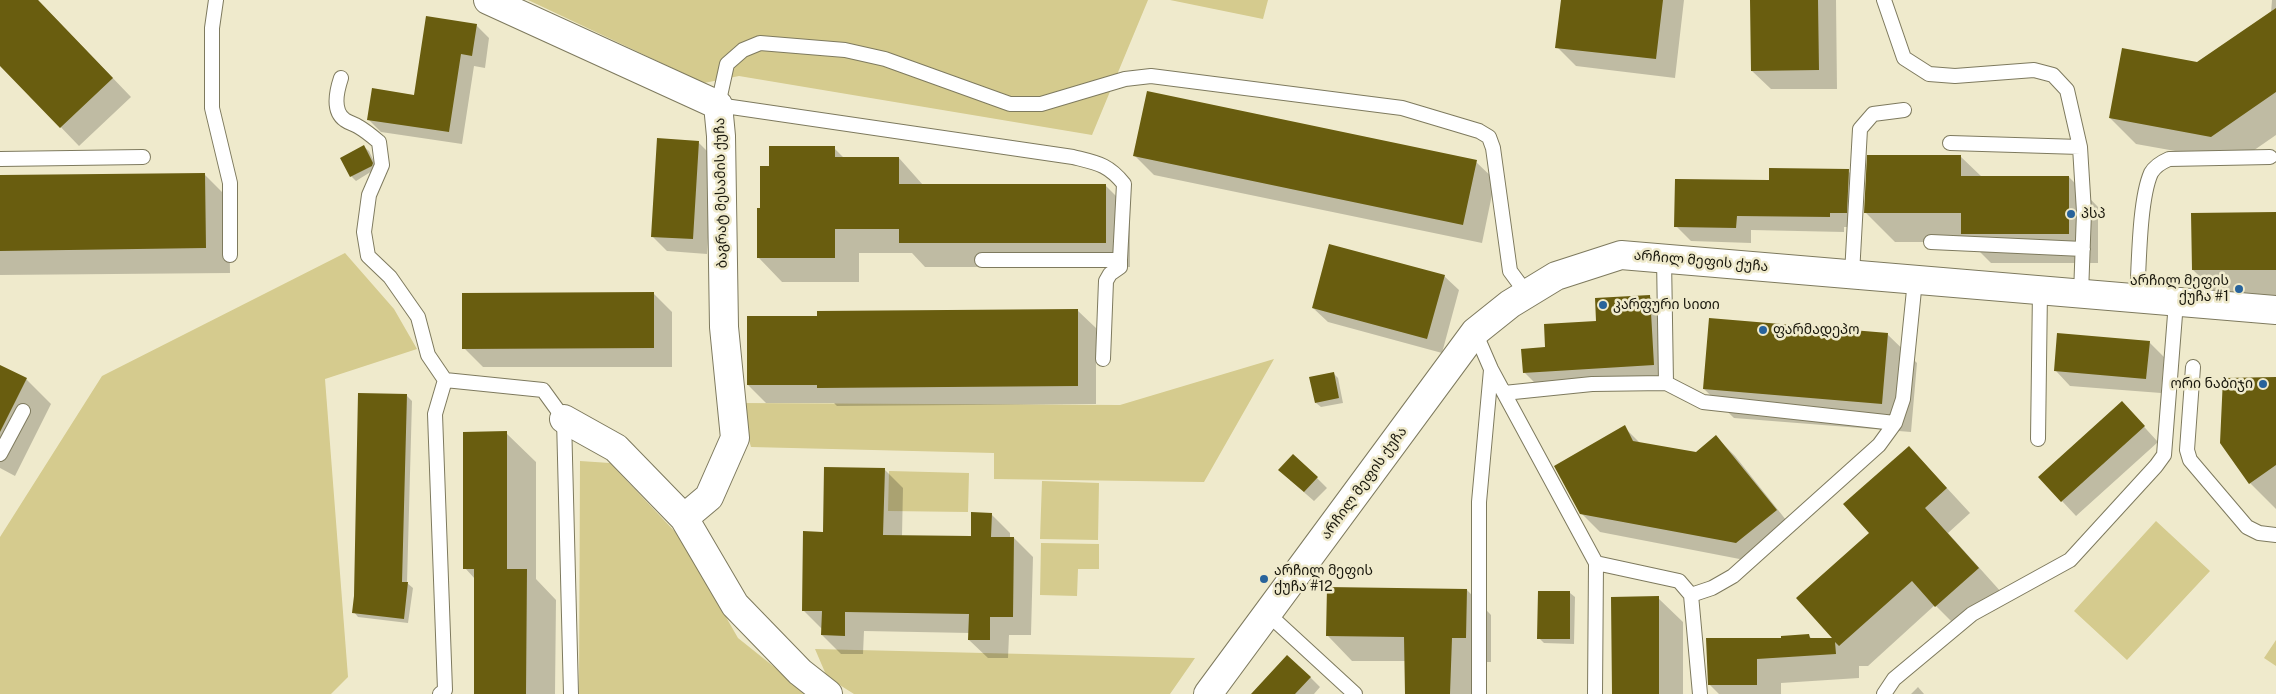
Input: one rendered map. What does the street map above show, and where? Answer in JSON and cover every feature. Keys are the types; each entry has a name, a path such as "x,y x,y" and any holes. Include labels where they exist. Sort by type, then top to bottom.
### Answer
{"street":[{"name":"ბაგრატ მესამის ქუჩა","path":"488,0 718,104 721,136 724,327 736,438 709,497 684,518"},
{"name":"არჩილ მეფის ქუჩა","path":"1208,694 1474,332 1510,304 1556,276 1621,255 2276,310"},
{"path":"564,419 616,448 684,518 734,605 800,672 828,694"}],"lane":[{"path":"216,0 212,28 212,108 230,183 230,255"},
{"path":"1884,0 1904,58 1929,74 1955,76 2034,70 2053,75 2067,90 2080,147 2084,212 2081,294"},
{"path":"1103,359 1106,281 1110,274 1120,267 1124,184 1114,172 1105,165 1072,157 718,104 727,64 743,50 760,43 836,49 885,59 1010,104 1041,104 1124,79 1151,76 1402,108 1479,131 1489,137 1493,148 1510,271 1527,294"},
{"path":"342,78 336,100 338,110 343,119 361,128 379,142 382,165 369,195 364,232 368,256 390,277 418,317 428,355 446,380 543,390 564,419 571,694"},
{"path":"1852,274 1860,128 1874,114 1904,110"},
{"path":"1950,143 2080,147"},
{"path":"0,159 143,157"},
{"path":"2137,298 2144,200 2151,173 2160,162 2169,159 2270,158"},
{"path":"1931,242 2083,249"},
{"path":"1664,258 1666,383"},
{"path":"982,260 1120,260"},
{"path":"1691,595 1712,588 1733,576 1879,444 1896,423 1903,399 1915,280"},
{"path":"2038,439 2040,290"},
{"path":"1884,694 1894,679 1972,614 2070,560 2156,466 2164,455 2176,302"},
{"path":"1474,332 1491,369 1596,563 1595,694"},
{"path":"2193,367 2187,450 2190,460 2247,527 2259,533 2276,534"},
{"path":"1479,694 1479,502 1491,369"},
{"path":"440,694 445,690 435,414 446,380"},
{"path":"1504,393 1592,384 1666,383 1703,402 1896,423"},
{"path":"0,454 23,411"},
{"path":"1596,563 1679,581 1691,595 1700,694"},
{"path":"1268,614 1355,694"}],"shaded area":[{"path":"528,0 1148,0 1092,135 739,76 704,83"},
{"path":"1170,0 1268,0 1263,19"},
{"path":"345,253 394,309 417,349 325,379 348,677 331,694 0,694 0,537 102,376"},
{"path":"1274,359 1204,482 994,479 994,453 751,447 738,403 1120,405"},
{"path":"580,461 610,463 680,537 738,638 808,694 579,694"},
{"path":"889,471 969,473 968,512 888,511"},
{"path":"1042,481 1099,483 1098,540 1040,539"},
{"path":"2156,521 2210,571 2127,660 2074,611"},
{"path":"1041,543 1099,544 1099,569 1078,569 1077,596 1040,595"},
{"path":"2276,640 2276,666 2264,658"},
{"path":"815,649 1195,658 1170,694 854,694 827,677"}],"building":[{"path":"0,0 38,0 113,78 60,128 0,66"},
{"path":"1561,0 1663,0 1656,59 1555,48"},
{"path":"1750,0 1818,0 1819,70 1751,71"},
{"path":"2276,8 2276,92 2211,137 2109,118 2122,48 2197,62"},
{"path":"426,16 477,24 472,56 461,54 449,132 367,120 372,88 414,95"},
{"path":"1147,91 1477,160 1463,225 1133,156"},
{"path":"657,138 699,141 693,239 651,237"},
{"path":"364,145 373,163 372,166 350,177 340,158"},
{"path":"769,146 835,146 835,157 899,157 899,184 1106,184 1106,243 899,243 899,229 835,229 835,258 757,258 757,208 760,208 760,166 769,166"},
{"path":"1867,155 1961,155 1961,176 2069,176 2069,234 1961,234 1961,213 1864,213"},
{"path":"1769,168 1849,169 1847,213 1830,213 1830,217 1737,216 1736,228 1674,227 1675,179 1769,180"},
{"path":"205,173 206,248 0,251 0,175"},
{"path":"2276,212 2276,270 2192,270 2191,213"},
{"path":"1329,244 1445,275 1427,339 1312,308"},
{"path":"654,292 654,348 462,349 462,293"},
{"path":"1650,295 1654,365 1523,373 1521,349 1545,347 1544,324 1596,321 1595,298"},
{"path":"1078,309 1078,386 817,388 817,385 747,385 747,316 817,316 817,311"},
{"path":"1709,318 1888,333 1882,404 1703,389"},
{"path":"2057,333 2150,341 2146,379 2054,371"},
{"path":"0,365 27,378 0,432"},
{"path":"1334,372 1339,398 1315,403 1309,377"},
{"path":"2276,377 2276,465 2249,484 2220,443 2223,378"},
{"path":"358,393 407,394 402,582 408,582 404,619 352,613 354,596"},
{"path":"2122,401 2145,426 2061,502 2038,477"},
{"path":"1625,425 1633,441 1696,452 1716,435 1777,510 1736,543 1580,514 1554,466"},
{"path":"507,431 507,569 527,569 526,694 474,694 474,569 463,569 463,432"},
{"path":"1909,446 1947,488 1925,508 1979,568 1935,607 1912,581 1839,646 1835,642 1836,654 1757,659 1757,685 1708,685 1706,638 1781,638 1781,636 1809,634 1810,638 1832,638 1796,598 1869,533 1843,504"},
{"path":"1293,454 1318,477 1304,492 1278,470"},
{"path":"824,467 885,468 883,535 971,536 971,512 992,513 991,537 1014,537 1013,617 990,617 990,640 968,640 969,614 845,612 845,636 821,635 822,611 802,611 803,531 823,532"},
{"path":"1327,587 1467,589 1466,638 1452,638 1450,694 1405,694 1404,637 1326,636"},
{"path":"1538,591 1570,591 1570,639 1537,639"},
{"path":"1659,596 1659,694 1612,694 1611,597"},
{"path":"1287,655 1311,677 1295,694 1251,694"}],"place":[{"name":"პსპ","path":"2071,214"},
{"name":"არჩილ მეფის ქუჩა #1","path":"2239,289"},
{"name":"კარფური სითი","path":"1603,305"},
{"name":"ფარმადეპო","path":"1763,330"},
{"name":"ორი ნაბიჯი","path":"2263,384"},
{"name":"არჩილ მეფის ქუჩა #12","path":"1264,579"}]}
